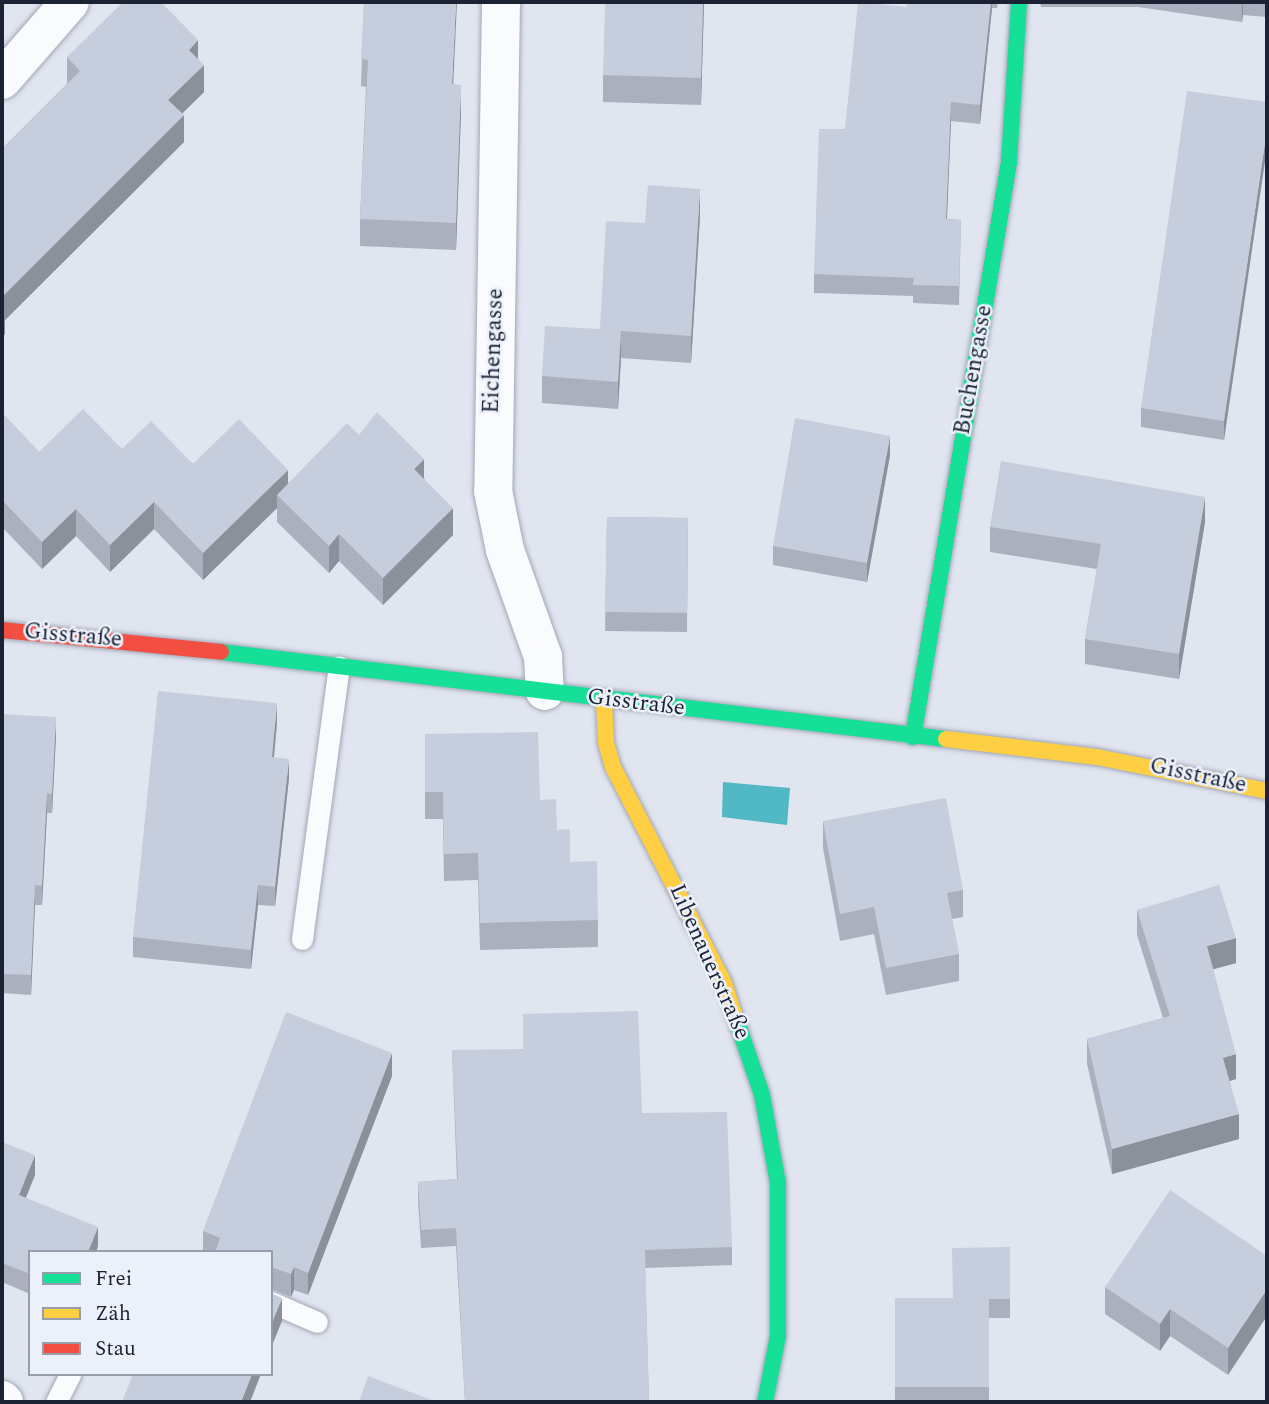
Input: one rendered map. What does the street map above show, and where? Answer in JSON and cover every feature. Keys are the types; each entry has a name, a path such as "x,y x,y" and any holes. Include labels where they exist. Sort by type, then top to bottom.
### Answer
{"street":[{"path":"2,80 71,2"},
{"name":"Eichengasse","path":"502,2 493,491 505,550 543,657 545,691"},
{"name":"Buchengasse","path":"913,737 1009,162 1019,2"},
{"name":"Gisstraße","path":"2,629 339,666 1160,767 1267,791"},
{"name":"Libenauerstraße","path":"604,700 606,743 613,767 724,983 762,1095 778,1184 781,1251 778,1336 765,1402"}],"lane":[{"path":"302,939 339,666"},
{"path":"273,1303 317,1322"},
{"path":"56,1402 69,1376"}],"water":[{"path":"723,782 790,788 787,825 722,817"}],"building":[{"path":"123,2 161,2 198,40 189,50 204,65 168,100 184,115 2,297 2,149 80,71 67,57"},
{"path":"364,2 456,2 452,84 461,85 456,223 360,219 368,60 361,59"},
{"path":"605,2 703,2 701,78 603,75"},
{"path":"858,2 907,7 908,2 991,2 980,105 951,102 946,219 961,220 959,286 913,285 914,278 814,274 819,129 845,129"},
{"path":"1187,91 1267,102 1267,129 1224,421 1141,408"},
{"path":"648,185 700,189 691,336 621,331 618,382 542,376 545,326 600,329 606,221 645,223"},
{"path":"83,409 122,449 151,421 193,464 239,419 288,470 203,553 154,502 110,545 76,509 42,542 2,500 2,413 39,452"},
{"path":"377,412 424,459 414,469 453,508 383,578 339,534 329,546 277,495 347,423 359,435"},
{"path":"795,418 890,436 867,563 773,546"},
{"path":"1001,461 1205,497 1179,654 1085,639 1101,544 990,527"},
{"path":"607,517 688,518 687,613 605,612"},
{"path":"158,691 277,703 272,757 289,759 275,887 258,885 251,950 133,937"},
{"path":"2,714 56,717 52,794 47,793 42,886 35,885 31,975 2,974"},
{"path":"538,732 540,800 556,799 557,830 570,829 570,862 597,861 598,920 480,923 478,853 444,854 443,792 425,792 425,734"},
{"path":"946,798 963,890 947,893 959,954 886,968 874,907 840,914 823,821"},
{"path":"1219,885 1236,938 1207,946 1236,1054 1223,1058 1239,1114 1112,1149 1087,1039 1170,1016 1137,910"},
{"path":"638,1011 642,1113 727,1112 732,1247 645,1250 649,1402 465,1401 456,1228 421,1230 418,1182 458,1179 452,1050 523,1049 523,1014"},
{"path":"286,1012 392,1053 308,1273 294,1267 291,1274 273,1268 273,1250 216,1250 220,1238 203,1231"},
{"path":"2,1142 35,1155 19,1195 98,1227 89,1250 28,1250 28,1273 2,1263"},
{"path":"1170,1190 1267,1256 1267,1289 1228,1348 1170,1309 1160,1324 1105,1287"},
{"path":"1010,1247 1010,1299 989,1299 989,1387 895,1387 895,1298 953,1298 952,1248"},
{"path":"273,1294 282,1298 273,1320"},
{"path":"132,1376 251,1376 241,1402 122,1402"},
{"path":"368,1376 437,1402 359,1402"}],"traffic: fast":[{"path":"913,737 1009,162 1019,2"},
{"path":"221,652 946,739"},
{"path":"735,1016 762,1095 778,1183 778,1336 765,1402"}],"traffic: slow":[{"path":"604,700 606,743 613,767 724,983 735,1016"},
{"path":"946,739 1097,757 1267,791"}],"traffic: jam":[{"path":"2,630 221,652"}]}
